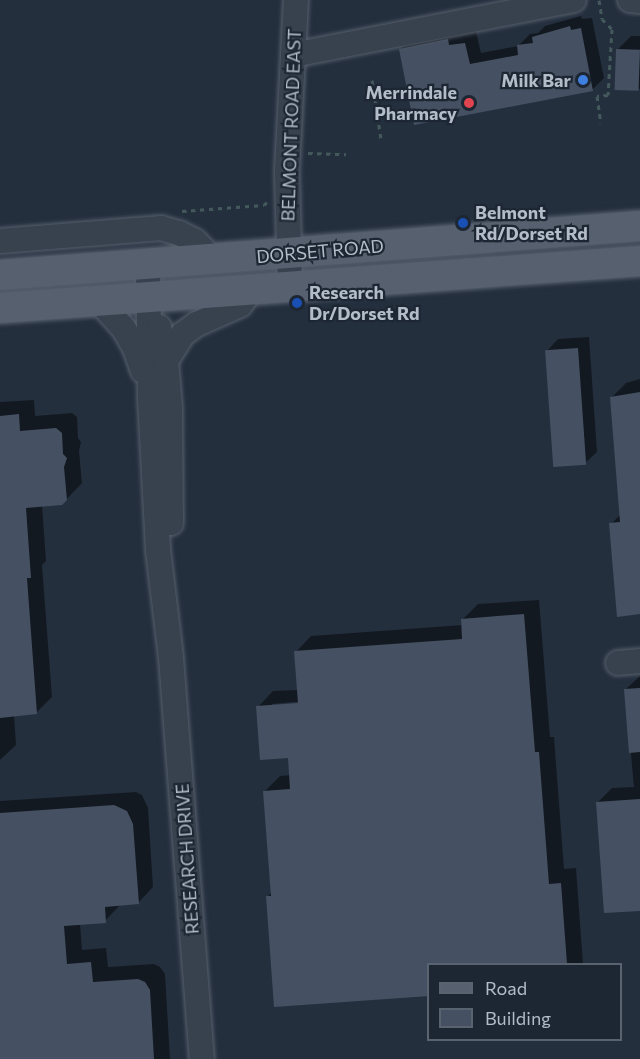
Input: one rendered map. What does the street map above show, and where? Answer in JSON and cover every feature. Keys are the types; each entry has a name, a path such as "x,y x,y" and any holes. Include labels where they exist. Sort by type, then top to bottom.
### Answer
{"main road":[{"name":"DORSET ROAD","path":"0,275 640,226"},
{"path":"611,229 627,262"},
{"name":"DORSET ROAD","path":"0,308 627,262"}],"street":[{"name":"BELMONT ROAD EAST","path":"290,286 287,171 296,0"},
{"path":"293,55 574,0"},
{"path":"630,0 640,0"},
{"path":"0,241 162,228 195,241 213,260"},
{"name":"RESEARCH DRIVE","path":"148,265 150,397 158,550 171,658 202,1059"},
{"path":"166,361 183,334 197,324 240,305 251,290"},
{"name":"RESEARCH DRIVE","path":"149,296 162,337 166,361 171,448 171,658"},
{"path":"98,300 124,329 135,348 150,397"}],"path":[{"path":"598,0 602,19 612,29 608,95 597,96 601,123"},
{"path":"372,80 381,139"},
{"path":"307,153 346,154"}],"building":[{"path":"570,26 571,30 581,28 593,91 414,125 399,49 448,39 449,45 465,43 470,64 518,55 517,45 533,43 532,37"},
{"path":"616,49 640,50 639,91 615,90"},
{"path":"578,348 586,465 553,467 545,350"},
{"path":"640,392 640,614 617,617 609,523 620,522 610,397"},
{"path":"19,414 20,431 56,428 62,433 63,454 67,458 64,467 67,500 62,505 26,508 31,578 27,578 37,714 0,718 0,416"},
{"path":"524,614 535,752 539,752 549,884 561,883 567,963 427,963 427,996 274,1007 266,896 271,896 263,791 290,789 288,758 260,760 256,706 298,703 294,651 462,639 461,619"},
{"path":"640,688 640,752 629,753 624,689"},
{"path":"640,799 640,911 604,913 596,802"},
{"path":"114,805 127,811 133,824 139,904 105,907 106,923 64,926 67,964 91,962 93,982 138,979 145,982 150,990 154,1059 0,1059 0,813"}],"place":[{"name":"Milk Bar","path":"583,80"},
{"name":"Merrindale Pharmacy","path":"469,103"},
{"name":"Belmont Rd/Dorset Rd","path":"463,223"},
{"name":"Research Dr/Dorset Rd","path":"297,303"}]}
